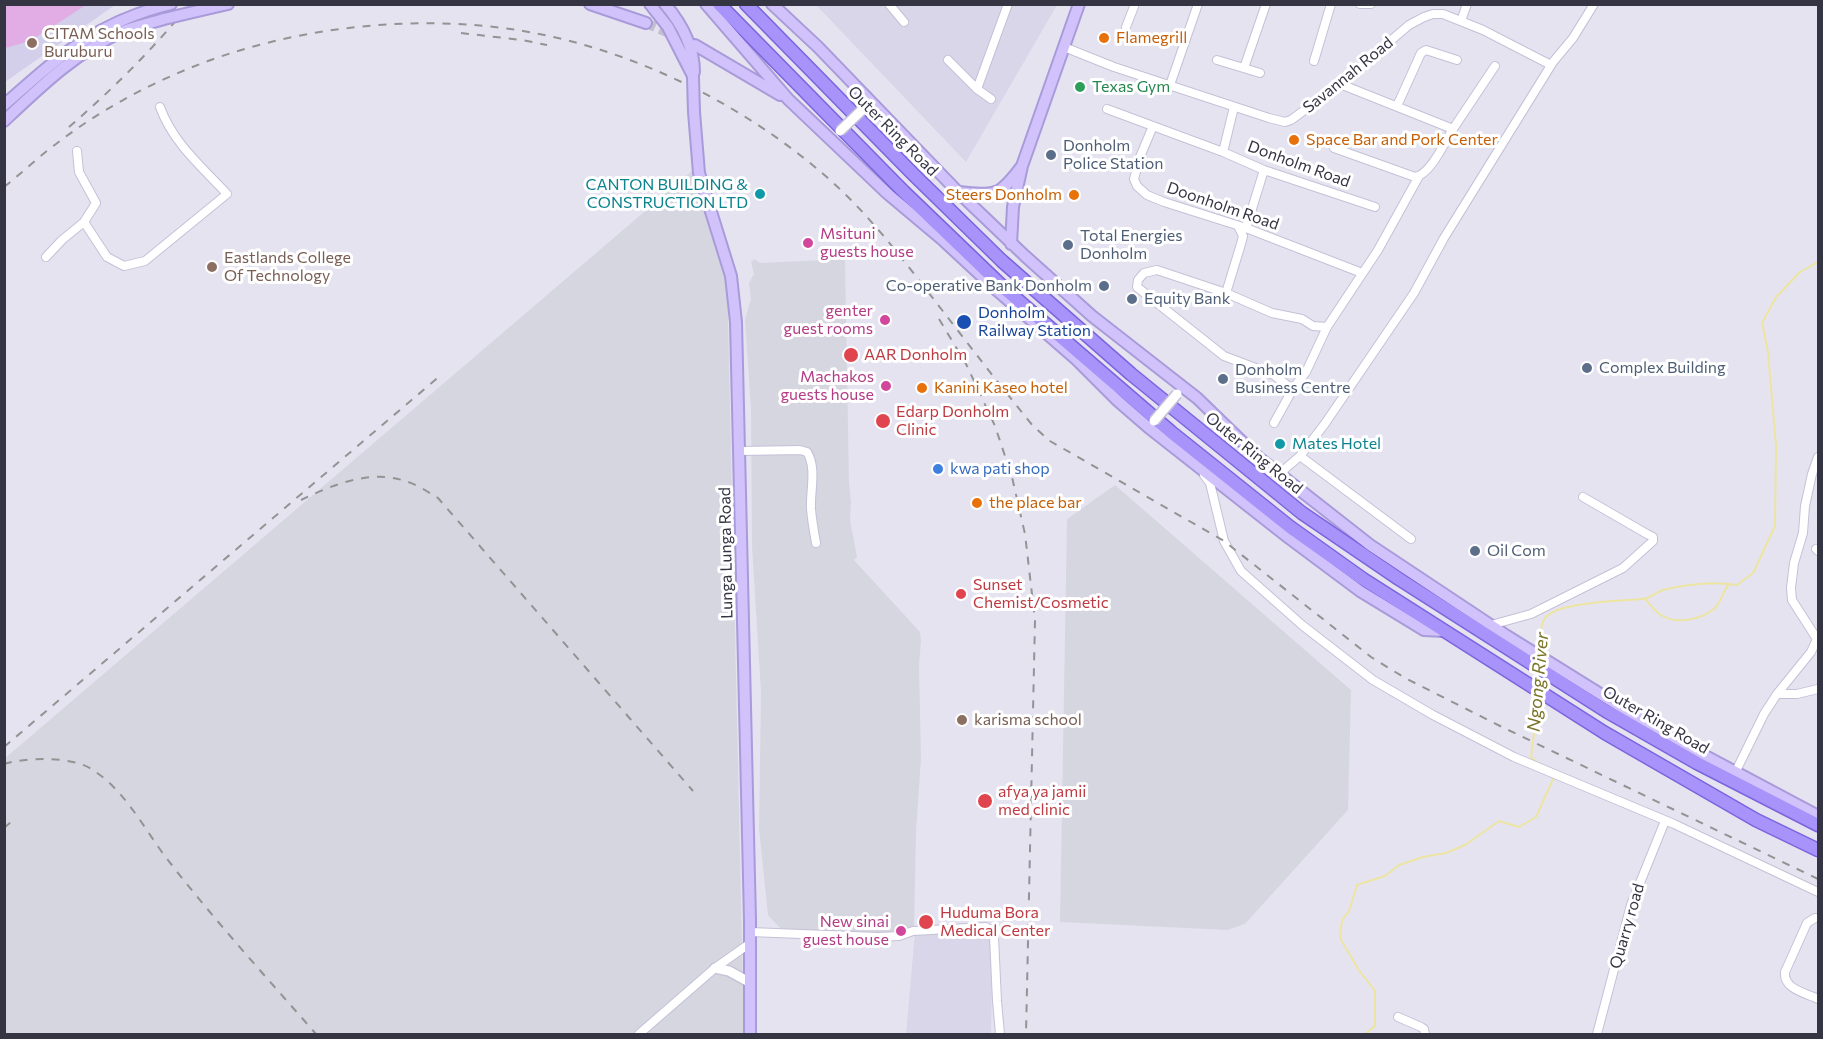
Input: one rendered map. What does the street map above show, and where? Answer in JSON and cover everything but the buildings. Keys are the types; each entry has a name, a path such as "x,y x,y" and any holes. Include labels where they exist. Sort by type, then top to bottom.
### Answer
{"main road":[{"path":"4,105 46,68 95,33 132,15 171,4"},
{"path":"4,121 88,50 124,31 228,4"},
{"path":"590,4 646,23"},
{"name":"Lunga Lunga Road","path":"650,4 668,27 693,77"},
{"path":"706,4 788,99"},
{"path":"719,4 956,243 1088,362 1290,527 1363,579 1557,703 1697,787 1756,820 1818,850"},
{"name":"Outer Ring Road","path":"746,4 979,240 1131,374 1302,513 1399,579 1505,640 1560,675 1635,728 1697,763 1818,825"},
{"name":"Outer Ring Road","path":"772,4 818,47 866,106 917,148 958,192 1011,243 1092,316 1279,474 1370,545 1491,625 1505,640"},
{"path":"1011,243 1012,207 1022,166 1079,4"},
{"name":"Lunga Lunga Road","path":"669,9 683,30 694,63 694,112 699,172 731,276 736,322 746,717 750,1035"},
{"path":"695,45 788,99 836,135 888,194 1077,360 1118,401 1151,424 1198,467 1360,591 1424,630 1444,631"},
{"path":"958,192 983,195 995,193 1008,185 1022,166"},
{"path":"1560,675 1628,711 1735,773 1813,813"},
{"path":"1628,711 1635,728"},
{"path":"1787,810 1813,813"}],"street":[{"path":"977,89 1008,4"},
{"path":"1126,27 1135,4"},
{"path":"1170,85 1198,4"},
{"path":"1244,68 1266,4"},
{"path":"1314,61 1330,4"},
{"path":"1360,4 1371,4"},
{"path":"1467,4 1461,21 1504,39 1551,65"},
{"path":"1279,474 1300,456 1324,425 1414,293 1444,238 1551,65 1573,38 1594,4"},
{"path":"893,6 904,22"},
{"name":"Savannah Road","path":"1064,47 1114,68 1285,122 1340,84 1409,26 1424,17 1443,14 1461,21"},
{"path":"1396,106 1421,53 1426,50 1457,60"},
{"path":"948,60 977,89 991,99"},
{"path":"1217,60 1260,73"},
{"path":"1334,148 1415,177 1427,172 1495,66"},
{"path":"1340,84 1453,129"},
{"path":"836,135 866,106"},
{"path":"84,222 107,257 124,266 145,261 227,194 178,143 165,122 160,107"},
{"name":"Donholm Road","path":"1234,107 1223,152 1264,170 1375,207"},
{"path":"1107,109 1223,152"},
{"name":"Doonholm Road","path":"1153,126 1134,180 1147,195 1362,273"},
{"path":"46,256 84,222 96,203 79,171 77,151"},
{"path":"1226,292 1241,244 1243,228 1264,170"},
{"path":"1274,423 1294,387 1306,372 1327,327 1378,250 1419,176"},
{"path":"1294,387 1288,386 1274,375 1224,356 1137,287 1138,280 1144,273 1157,270 1226,292 1272,313 1302,319 1313,326 1327,327"},
{"path":"1151,424 1180,390"},
{"path":"740,451 807,452 811,466 811,510 816,543"},
{"path":"1300,456 1411,539"},
{"path":"1735,773 1764,714 1811,652 1817,639 1792,600 1791,588 1794,563 1803,533 1805,506 1818,457"},
{"path":"1198,467 1210,483 1224,541 1241,571 1302,625 1372,680 1492,746 1665,821 1818,892"},
{"path":"1491,625 1531,614 1623,568 1653,541 1653,537 1584,497"},
{"path":"1777,694 1797,694 1818,689"},
{"name":"Quarry road","path":"1597,1035 1631,905 1665,821"},
{"path":"1818,918 1807,923 1784,978 1789,986 1818,999"},
{"path":"750,932 878,937 899,936 913,931 986,927 993,932 994,937 1000,1035"},
{"path":"639,1035 715,968 749,944"},
{"path":"715,968 729,971 749,982"},
{"path":"1398,1017 1421,1027 1425,1035"}],"shaded area":[{"path":"5,4 86,5 30,41 5,48"},
{"name":"CITAM Schools Buruburu","path":"5,5 115,5 5,82"},
{"path":"816,5 1057,5 966,162"},
{"path":"692,171 727,272 744,1034 5,1034 4,759"},
{"path":"754,259 761,263 845,259 850,520 857,557 854,560 920,632 921,641 919,665 921,758 916,832 914,932 882,934 781,929 768,915 759,829 761,692 752,547 751,410 745,319 751,299 749,283 754,274 751,262"},
{"path":"1115,485 1351,690 1348,810 1245,924 1227,930 1060,922 1067,519"},
{"path":"993,929 991,1034 906,1034 915,932"}],"waterway":[{"name":"Ngong River","path":"1541,651 1542,623 1554,611 1592,603 1645,599 1663,590 1691,585 1709,583 1737,585 1753,573 1775,526 1776,446 1768,352 1762,323 1776,297 1800,272 1818,262"},
{"path":"1646,600 1656,612 1664,617 1687,620 1702,616 1715,608 1729,584"},
{"name":"Ngong River","path":"1539,687 1540,675"},
{"name":"Ngong River","path":"1539,696 1531,757 1539,764"},
{"name":"Ngong River","path":"1365,1034 1375,1026 1375,991 1358,969 1340,938 1342,920 1349,911 1357,885 1385,876 1399,865 1423,857 1446,853 1465,845 1499,821 1519,827 1536,817 1554,777"}],"tunnel":[{"path":"646,23 676,36"}],"railway":[{"path":"69,127 132,68 190,4"},
{"path":"4,187 71,133 104,111 155,84 229,54 269,42 311,34 354,27 397,24 440,23 482,26 523,31 566,40 652,69 735,110 810,163 843,192 895,250 1033,426 1050,441 1224,541 1371,657 1405,678 1818,879"},
{"path":"461,33 547,45"},
{"path":"939,319 966,364 995,426 1012,477 1025,534 1035,620 1026,1034"},
{"path":"4,747 441,375"},
{"path":"301,500 352,480 379,477 409,482 438,498 693,791"},
{"path":"4,764 37,759 62,760 84,765 105,779 136,814 162,852 206,908 316,1034"},
{"path":"4,828 11,822"}],"place":[{"name":"Flamegrill","path":"1104,38"},
{"name":"CITAM Schools Buruburu","path":"32,43"},
{"name":"Texas Gym","path":"1080,87"},
{"name":"Space Bar and Pork Center","path":"1294,140"},
{"name":"Donholm Police Station","path":"1051,155"},
{"name":"CANTON BUILDING & CONSTRUCTION LTD","path":"760,194"},
{"name":"Steers Donholm","path":"1074,195"},
{"name":"Msituni guests house","path":"808,243"},
{"name":"Total Energies Donholm","path":"1068,245"},
{"name":"Eastlands College Of Technology","path":"212,267"},
{"name":"Co-operative Bank Donholm","path":"1104,286"},
{"name":"Equity Bank","path":"1132,299"},
{"name":"genter guest rooms","path":"885,320"},
{"name":"Donholm Railway Station","path":"964,322"},
{"name":"AAR Donholm","path":"851,355"},
{"name":"Complex Building","path":"1587,368"},
{"name":"Donholm Business Centre","path":"1223,379"},
{"name":"Machakos guests house","path":"886,386"},
{"name":"Kanini Kaseo hotel","path":"922,388"},
{"name":"Edarp Donholm Clinic","path":"883,421"},
{"name":"Mates Hotel","path":"1280,444"},
{"name":"kwa pati shop","path":"938,469"},
{"name":"the place bar","path":"977,503"},
{"name":"Oil Com","path":"1475,551"},
{"name":"Sunset Chemist/Cosmetic","path":"961,594"},
{"name":"karisma school","path":"962,720"},
{"name":"afya ya jamii med clinic","path":"985,801"},
{"name":"Huduma Bora Medical Center","path":"926,922"},
{"name":"New sinai guest house","path":"901,931"}]}
